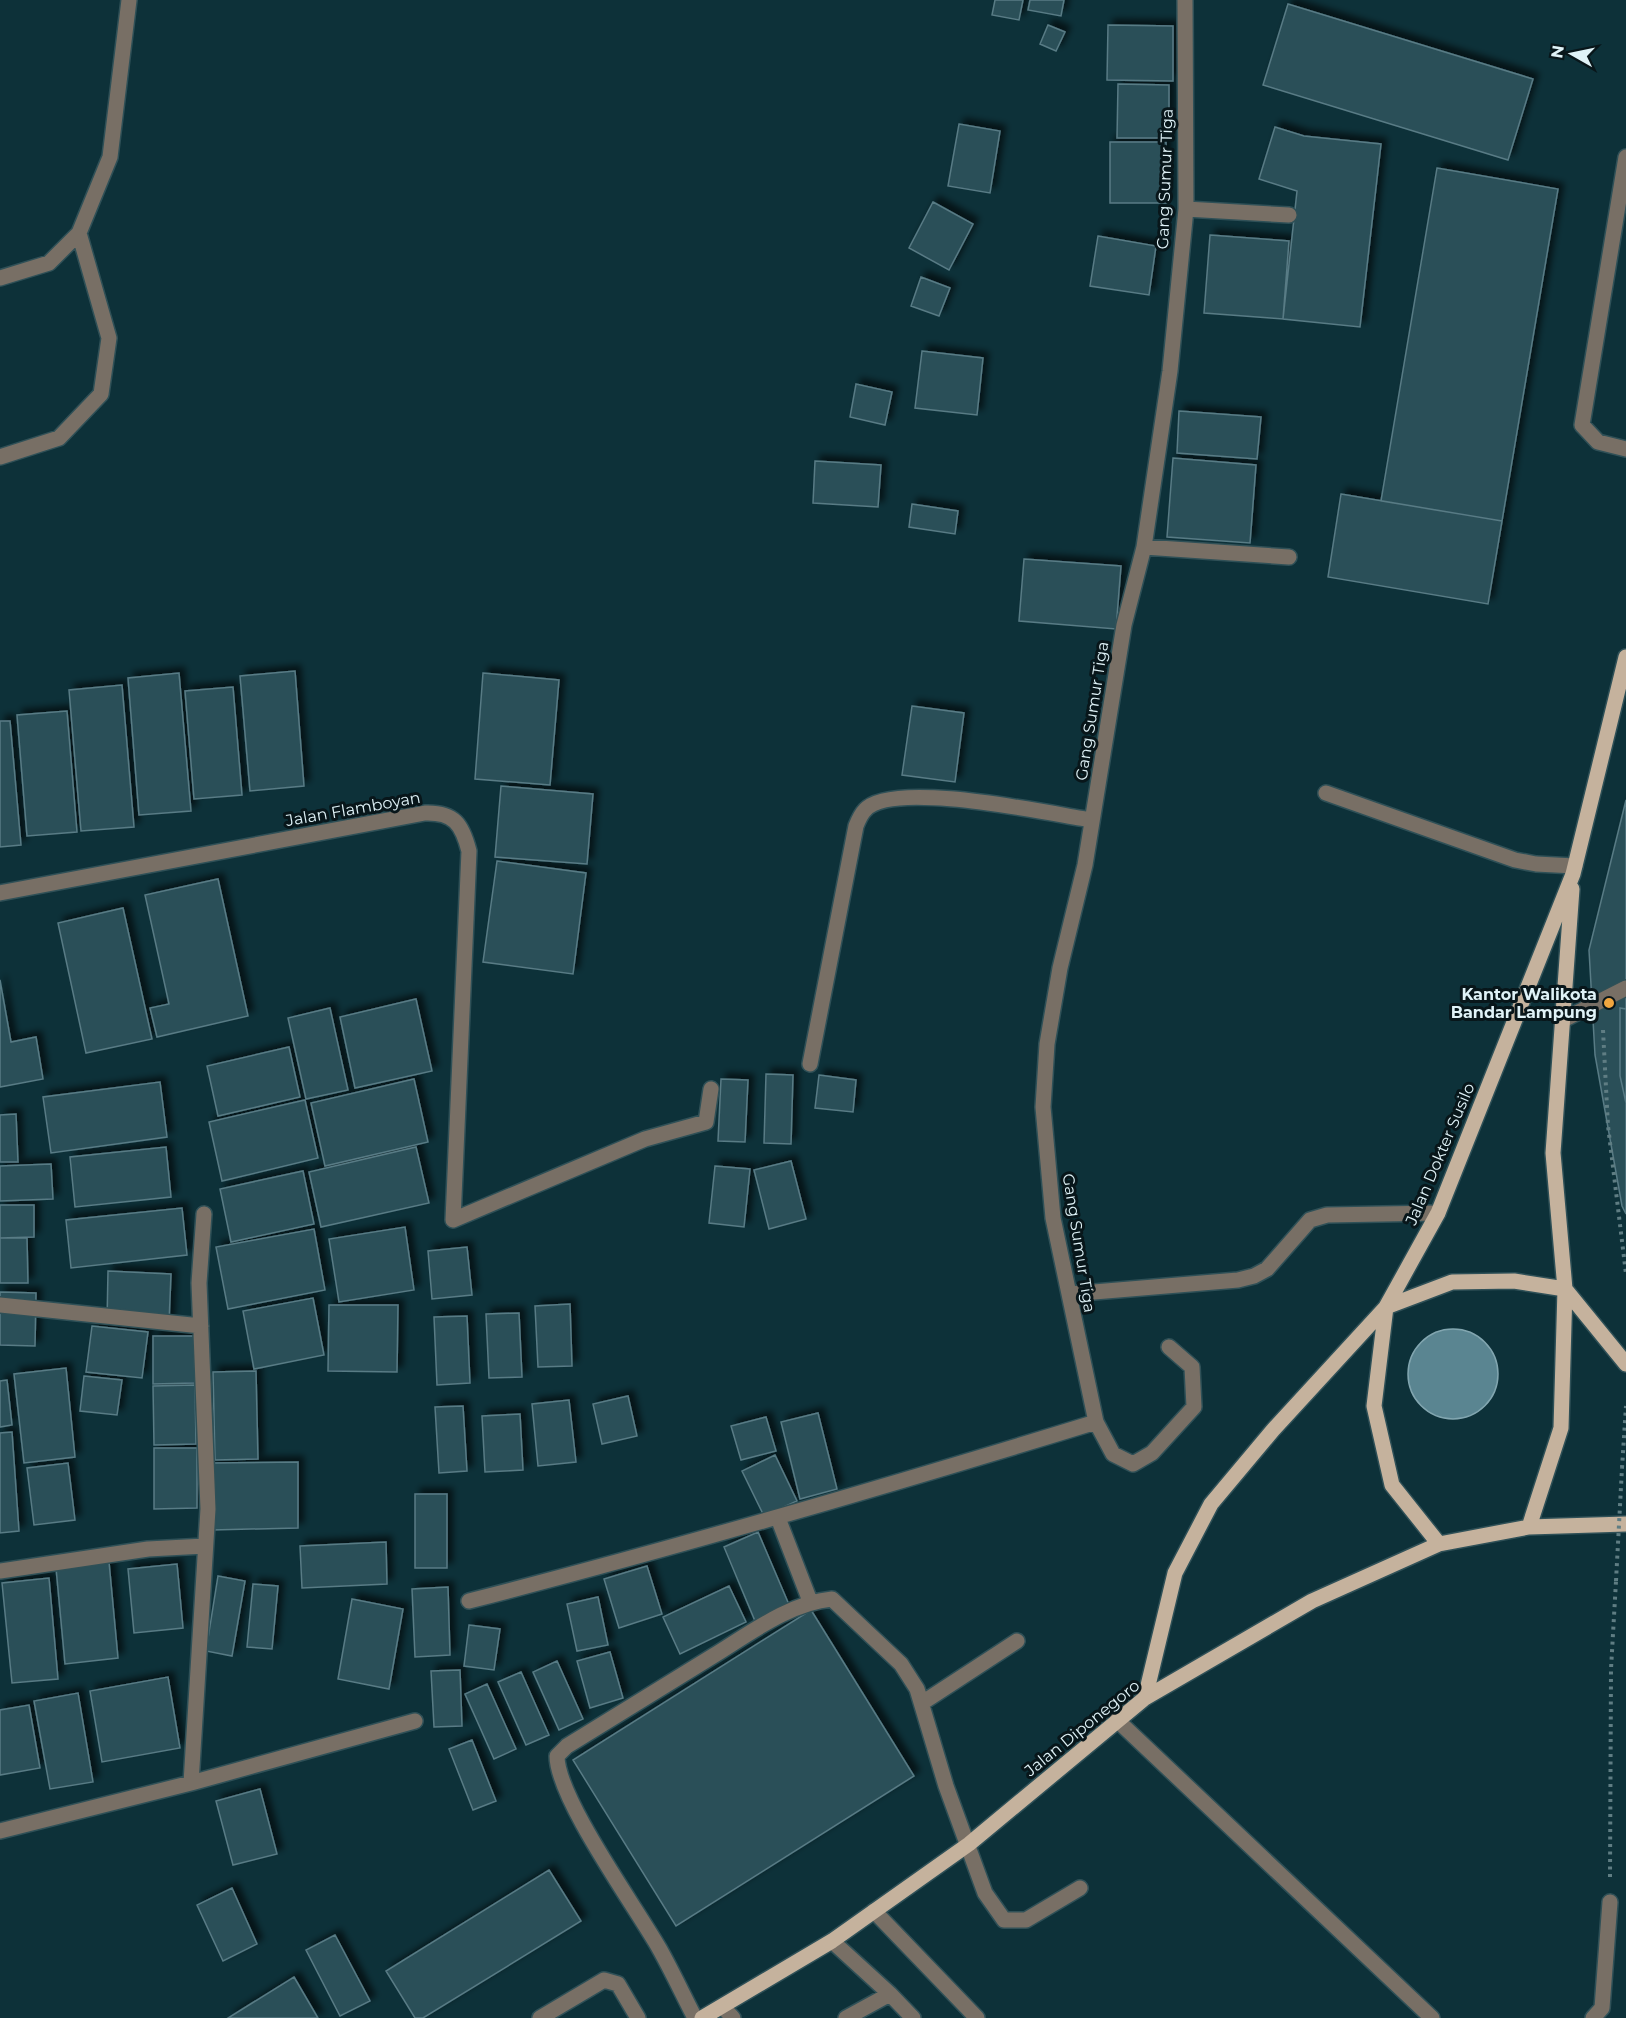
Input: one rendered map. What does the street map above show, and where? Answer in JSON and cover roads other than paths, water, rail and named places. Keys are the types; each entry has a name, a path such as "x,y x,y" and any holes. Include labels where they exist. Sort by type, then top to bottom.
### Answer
{"main road":[{"name":"Jalan Dokter Susilo","path":"1439,1544 1392,1485 1384,1451 1374,1406 1386,1307 1438,1213 1574,870 1626,657"},
{"name":"Jalan Dokter Susilo","path":"1530,1527 1561,1428 1565,1289 1553,1153 1574,870"},
{"path":"1145,1698 1175,1573 1211,1504 1273,1430 1386,1307 1452,1282 1514,1281 1565,1289 1626,1364"},
{"name":"Jalan Diponegoro","path":"702,2018 728,2013 969,1844 1145,1698 1312,1601 1439,1544 1530,1527 1626,1524"}],"street":[{"path":"0,278 49,263 79,233 110,157 129,0"},
{"name":"Gang Sumur Tiga","path":"1169,1347 1192,1367 1194,1407 1152,1453 1133,1464 1113,1454 1096,1422 1073,1322 1070,1294 1053,1218 1043,1107 1048,1033 1092,820 1124,625 1144,547 1170,371 1186,209 1185,0"},
{"path":"1626,158 1582,424 1598,442 1626,449"},
{"path":"1186,209 1289,215"},
{"path":"0,457 59,438 101,394 109,338 79,233"},
{"path":"1144,547 1289,557"},
{"path":"1326,794 1515,860 1574,870"},
{"path":"810,1064 856,826 865,808 882,802 916,796 973,801 1092,820"},
{"name":"Jalan Flamboyan","path":"0,893 443,812 457,823 464,833 469,851 453,1220 645,1139 706,1122 711,1089"},
{"path":"1564,1019 1626,988"},
{"path":"1070,1294 1238,1280 1267,1269 1310,1220 1327,1215 1438,1213"},
{"path":"191,1783 208,1487 199,1283 204,1214"},
{"path":"0,1305 201,1326"},
{"path":"470,1601 778,1518 1096,1422"},
{"path":"778,1518 810,1601"},
{"path":"0,1571 148,1549 205,1546"},
{"path":"694,2018 660,1949 572,1803 557,1768 557,1756 567,1746 708,1659 769,1622 810,1601 832,1599 853,1616 902,1664 917,1689 946,1786 985,1893 1004,1920 1026,1920 1080,1888"},
{"path":"922,1703 1017,1641"},
{"path":"1117,1720 1431,2018"},
{"path":"0,1831 191,1783 415,1721"},
{"path":"1593,2018 1602,2008 1610,1902"},
{"path":"874,1911 977,2018"},
{"path":"832,1941 914,2018"},
{"path":"540,2018 604,1980 618,1984 638,2018"},
{"path":"846,2018 890,1994"}],"water":[{"path":"1453,1329 1470,1333 1485,1342 1494,1357 1498,1374 1494,1391 1485,1406 1470,1415 1453,1419 1436,1415 1421,1406 1412,1391 1408,1374 1412,1357 1421,1342 1436,1333"}],"place":[{"name":"Kantor Walikota Bandar Lampung","path":"1609,1003"}]}
